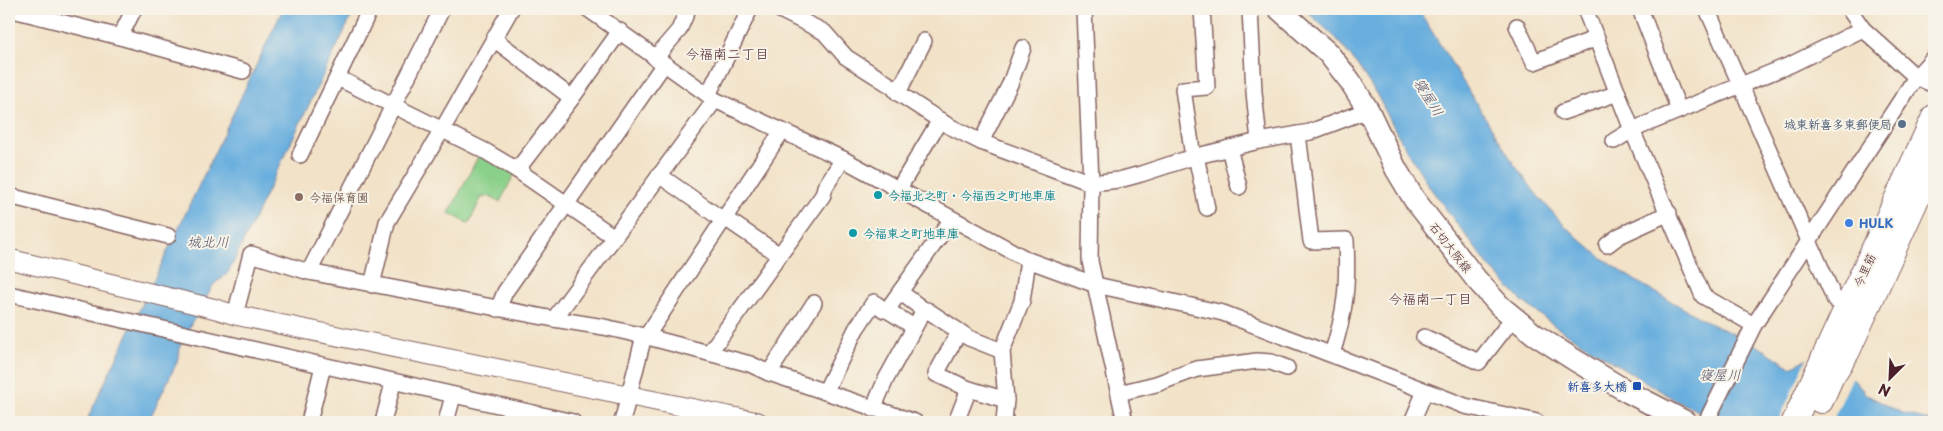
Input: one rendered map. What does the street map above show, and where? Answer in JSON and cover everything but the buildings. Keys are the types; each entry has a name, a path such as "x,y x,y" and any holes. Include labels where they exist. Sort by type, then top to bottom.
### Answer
{"main road":[{"name":"石切大阪線","path":"1279,9 1328,53 1350,81 1368,110 1396,169 1414,198 1476,279 1513,318 1573,359 1628,392 1686,422"},
{"name":"今里筋","path":"1812,422 1832,378 1843,340 1934,117"},
{"name":"今里筋","path":"1794,422 1843,340 1934,161"}],"street":[{"path":"9,9 120,36 243,71"},
{"path":"120,36 134,9"},
{"path":"300,156 370,9"},
{"path":"309,272 442,9"},
{"path":"372,285 387,222 511,9"},
{"path":"588,9 712,98 842,160 1028,260 1096,285 1223,313 1464,406 1537,422"},
{"path":"498,309 505,292 567,204 660,61 679,30 688,9"},
{"path":"554,319 659,175 712,98 750,9"},
{"path":"778,9 824,32 846,57 940,120 981,142 1092,183 1119,180 1195,156 1259,141 1310,132 1368,110"},
{"path":"1084,9 1092,183 1090,261 1126,422"},
{"path":"1202,9 1206,87 1183,89 1207,208"},
{"path":"1250,9 1259,141"},
{"path":"1585,9 1632,130 1703,296 1751,332"},
{"path":"1640,9 1679,110"},
{"path":"1708,9 1835,300"},
{"path":"1849,9 1863,29 1916,77 1934,85"},
{"path":"1516,26 1534,62 1597,38"},
{"path":"1614,141 1632,130 1792,64 1863,29"},
{"path":"517,170 620,32"},
{"path":"494,39 572,98"},
{"path":"898,93 924,41"},
{"path":"981,142 1010,84 1023,48"},
{"path":"1706,420 1751,332 1808,240 1916,77 1934,57"},
{"path":"338,78 517,170 614,237"},
{"path":"1563,112 1618,93"},
{"path":"898,190 940,120"},
{"path":"622,422 645,336 782,131"},
{"path":"1298,134 1312,241 1346,240 1348,276 1346,299 1332,354"},
{"path":"1229,148 1239,187"},
{"path":"709,353 778,254 823,195 825,187 842,160"},
{"path":"659,175 778,254"},
{"path":"9,196 168,236"},
{"path":"1607,246 1619,236 1669,213"},
{"path":"887,310 952,219"},
{"path":"235,315 251,254 309,272 645,336 750,364 769,373 915,422"},
{"path":"9,260 235,315 758,422"},
{"path":"1004,422 1006,400 1002,350 1022,301 1028,260"},
{"path":"900,292 924,310 927,310 969,338 1002,350"},
{"path":"9,294 555,420 573,422"},
{"path":"825,392 856,330 874,302 914,327"},
{"path":"769,373 814,303"},
{"path":"873,409 886,379 924,310"},
{"path":"1424,337 1479,362 1513,318"},
{"path":"959,332 943,347 936,374 968,389 1006,400"},
{"path":"1119,393 1156,384 1197,368 1255,363 1257,361 1284,366 1289,340"},
{"path":"309,422 323,366"},
{"path":"383,422 393,383"},
{"path":"956,422 968,389"},
{"path":"1412,422 1425,390"},
{"path":"446,422 454,396"}],"green space":[{"path":"480,153 515,173 500,202 490,196 481,198 469,224 449,213"}],"water":[{"name":"城北川","path":"283,9 355,9 228,273 213,285 192,322 181,344 177,362 148,422 86,422"},
{"name":"寝屋川","path":"1304,9 1418,9 1514,164 1537,195 1566,227 1599,256 1636,281 1709,323 1753,343 1791,367 1809,358 1851,377 1867,395 1900,412 1934,422 1721,422 1677,401 1556,327 1521,300 1488,265 1428,185 1377,95 1358,66 1336,38"}],"pier":[{"path":"1811,355 1853,376 1832,422 1778,422 1808,356"}],"place":[{"name":"城東新喜多東郵便局","path":"1902,124"},
{"name":"今福北之町・今福西之町地車庫","path":"878,195"},
{"name":"今福保育園","path":"299,197"},
{"name":"HULK","path":"1849,223"},
{"name":"今福東之町地車庫","path":"853,233"},
{"name":"新喜多大橋","path":"1637,386"}],"district":[{"name":"今福南二丁目","path":"727,53"},
{"name":"今福南一丁目","path":"1430,298"}]}
